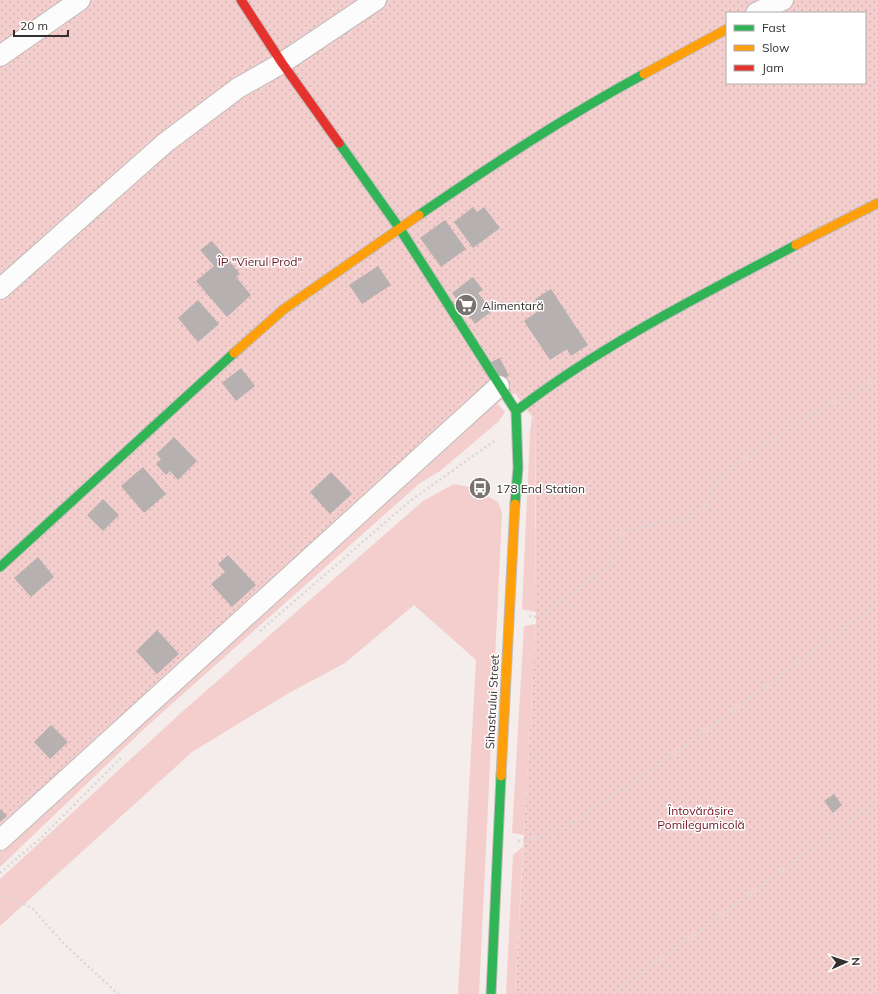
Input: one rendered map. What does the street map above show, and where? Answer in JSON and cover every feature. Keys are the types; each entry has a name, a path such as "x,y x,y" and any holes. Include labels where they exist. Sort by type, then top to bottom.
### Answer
{"street":[{"path":"0,56 80,0"},
{"path":"240,0 282,63 400,229 516,411 546,387 590,358 667,312 878,203"},
{"path":"0,289 165,143 238,88 282,63 376,0"},
{"path":"758,12 783,0"},
{"path":"0,567 31,540 199,383 284,309 486,169 599,98 726,30"},
{"path":"0,840 499,386"},
{"name":"Sihastrului Street","path":"491,994 508,614 518,468 516,411"}],"path":[{"path":"508,614 536,617 548,610 610,564 623,532 636,528 686,519 700,511 710,500 714,487 723,474 800,420 878,378"},
{"path":"257,634 410,501 517,425"},
{"path":"497,843 535,839 551,835 575,821 671,756 878,604"},
{"path":"0,873 40,839 124,755"},
{"path":"612,994 878,801"},
{"path":"0,896 15,900 32,908 64,944 118,994"}],"green space":[{"name":"ÎP \"Vierul Prod\"","path":"0,0 878,0 878,994 515,994 536,624 535,421 515,393 477,414 0,851"},
{"path":"497,403 505,412 498,422 440,471 420,483 146,727 0,867 0,851 477,414"},
{"path":"532,417 535,421 536,612 522,609 530,432"},
{"path":"454,484 470,487 498,502 502,513 479,994 458,994 476,660 414,605 345,663 289,693 192,752 0,926 0,879 182,712 423,501"},
{"path":"536,624 524,835 512,833 524,626"},
{"path":"523,847 515,994 506,994 513,855"}],"building":[{"path":"473,207 477,212 484,207 500,228 473,248 454,222"},
{"path":"445,220 466,249 441,267 420,238"},
{"path":"212,241 240,274 236,277 251,295 227,317 196,281 214,266 200,250"},
{"path":"378,266 391,285 362,304 349,285"},
{"path":"473,277 483,290 478,293 492,311 475,324 452,293"},
{"path":"551,289 588,345 571,356 567,349 550,360 524,321 541,309 535,299"},
{"path":"198,300 219,324 198,342 178,318"},
{"path":"500,358 509,376 501,380 491,362"},
{"path":"241,368 255,386 236,401 222,383"},
{"path":"174,437 197,461 178,480 170,471 166,475 156,464 161,459 156,454"},
{"path":"143,467 166,494 144,513 121,486"},
{"path":"331,472 352,494 330,514 310,492"},
{"path":"103,499 119,515 103,531 87,515"},
{"path":"228,555 256,585 232,607 211,584 225,572 218,564"},
{"path":"38,557 54,577 31,597 14,578"},
{"path":"157,630 179,654 157,674 136,651"},
{"path":"51,725 68,742 50,759 34,742"},
{"path":"834,794 842,805 833,813 824,801"},
{"path":"0,809 7,816 0,822"}],"traffic: fast":[{"path":"419,215 530,142 586,107 644,74"},
{"path":"339,143 400,229 516,411 518,468 515,504"},
{"path":"516,411 549,387 618,342 688,302 796,245"},
{"path":"0,567 234,353"},
{"path":"491,994 501,776"}],"traffic: slow":[{"path":"644,74 726,30"},
{"path":"796,245 878,203"},
{"path":"234,353 284,309 419,215"},
{"path":"501,776 515,504"}],"traffic: jam":[{"path":"241,0 282,63 339,143"}],"place":[{"name":"Alimentară","path":"466,305"},
{"name":"178 End Station","path":"480,488"}],"park label":[{"name":"Întovărășire Pomilegumicolă","path":"701,817"}]}
